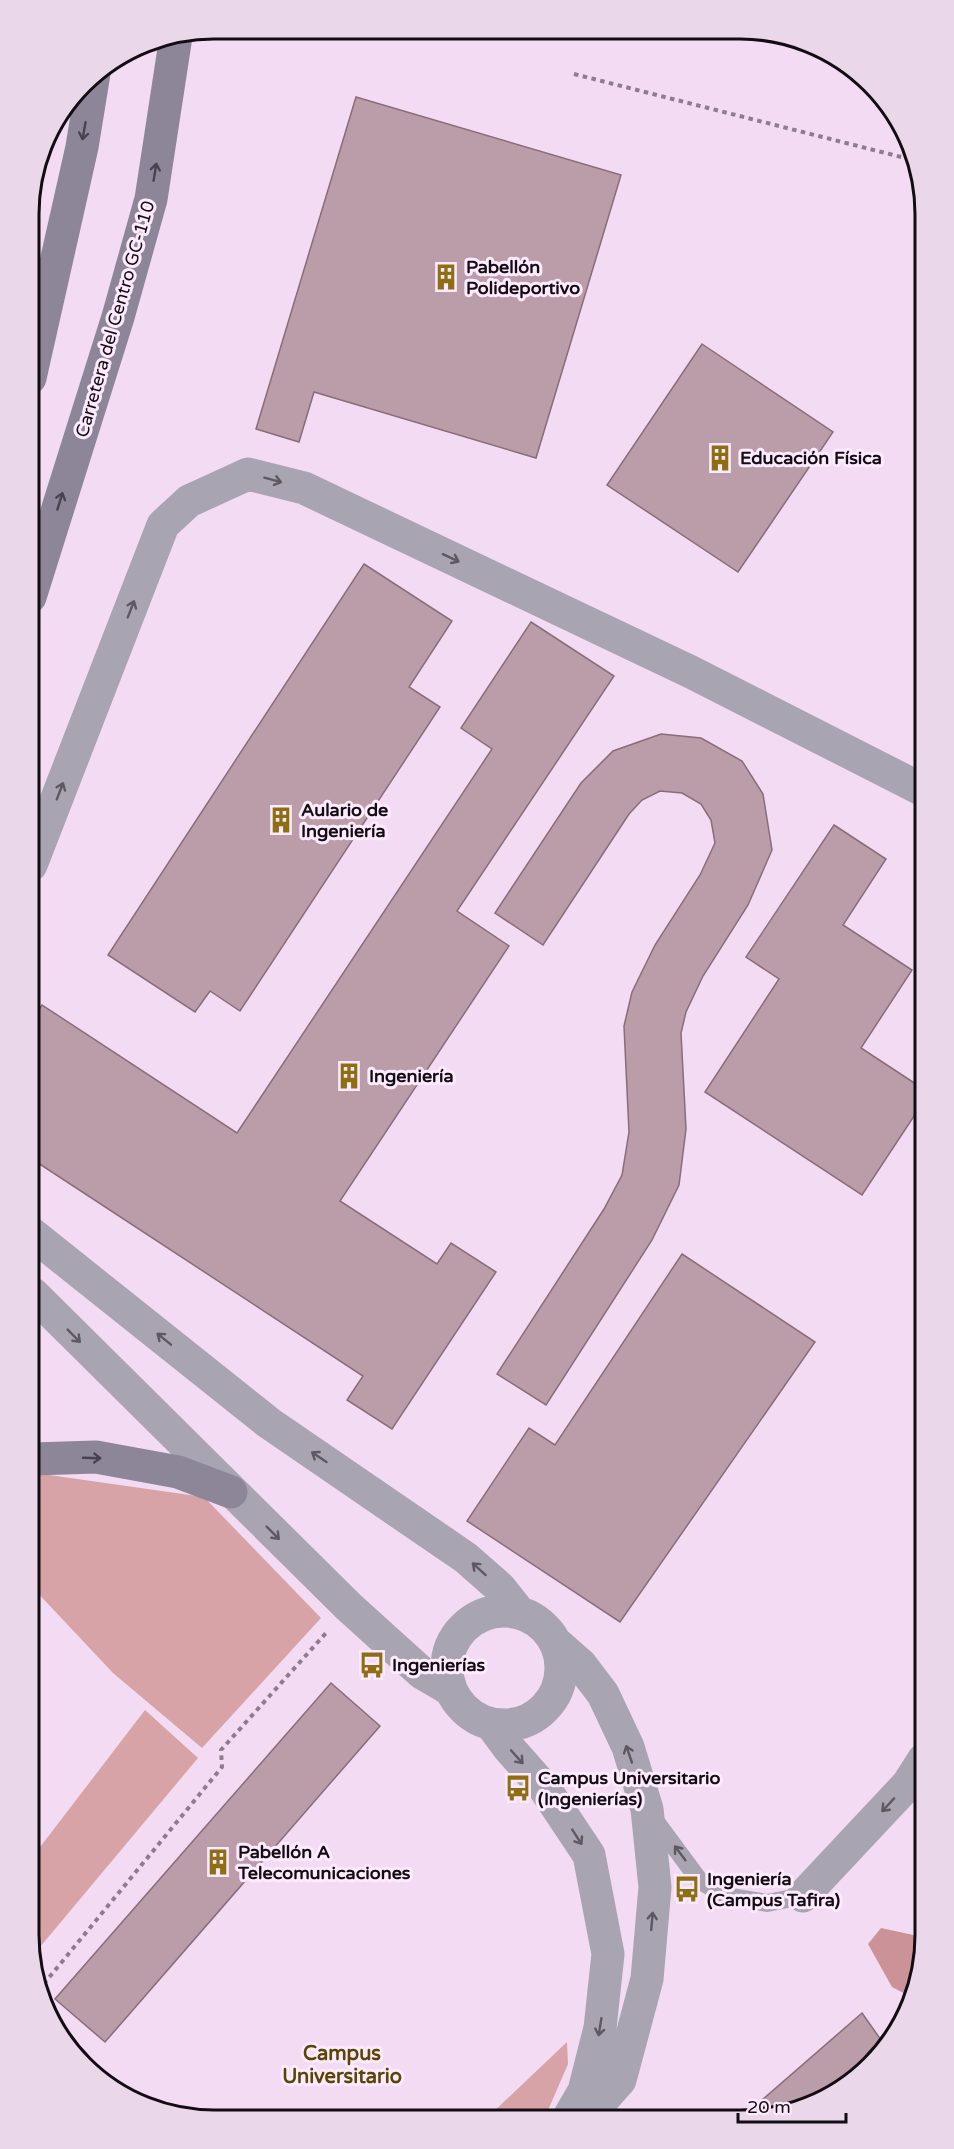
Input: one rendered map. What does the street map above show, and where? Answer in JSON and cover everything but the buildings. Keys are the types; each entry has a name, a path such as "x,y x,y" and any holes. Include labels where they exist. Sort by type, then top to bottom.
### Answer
{"main road":[{"name":"Carretera del Centro GC-110","path":"39,568 118,317 151,199 175,43"},
{"path":"39,338 82,147 91,89"},
{"path":"39,1459 96,1457 178,1472 231,1492"}],"street":[{"path":"39,844 163,525 189,501 248,474 304,488 691,672 915,786"},
{"path":"39,1240 269,1423 466,1558 500,1588 519,1612"},
{"path":"39,1300 349,1607 422,1673 451,1690"},
{"path":"556,1643 561,1661 560,1679 554,1696 542,1711 527,1721 509,1725 491,1724 476,1719 464,1710 451,1690 446,1672 447,1654 455,1637 467,1623 483,1614 501,1611 519,1612 534,1619 547,1630 556,1643 580,1665 603,1694 628,1747 647,1809 655,1887 647,1979 620,2080 593,2110"},
{"path":"491,1724 508,1748 545,1789 589,1855 608,1954 600,2028 584,2091 573,2110"},
{"path":"803,1896 908,1784 915,1773"}],"lane":[{"path":"647,1809 699,1880 726,1896 767,1903 803,1896"}],"path":[{"path":"574,74 906,158"},
{"path":"46,1982 222,1767 221,1750 349,1607"}],"shaded area":[{"path":"48,159 39,199 42,180"},
{"path":"39,1475 204,1497 321,1618 202,1748 113,1673 39,1594"},
{"path":"145,1710 198,1758 40,1948 39,1848"},
{"path":"881,1928 915,1935 912,1969 905,1994 892,1987 868,1944"},
{"path":"567,2042 568,2064 548,2110 495,2110"}],"place":[{"name":"Pabellón Polideportivo","path":"446,277"},
{"name":"Educación Física","path":"720,458"},
{"name":"Aulario de Ingeniería","path":"281,820"},
{"name":"Ingeniería","path":"349,1076"},
{"name":"Ingenierías","path":"372,1665"},
{"name":"Campus Universitario (Ingenierías)","path":"518,1788"},
{"name":"Pabellón A Telecomunicaciones","path":"218,1862"},
{"name":"Ingeniería (Campus Tafira)","path":"687,1889"}],"district":[{"name":"Campus Universitario","path":"342,2066"}]}
